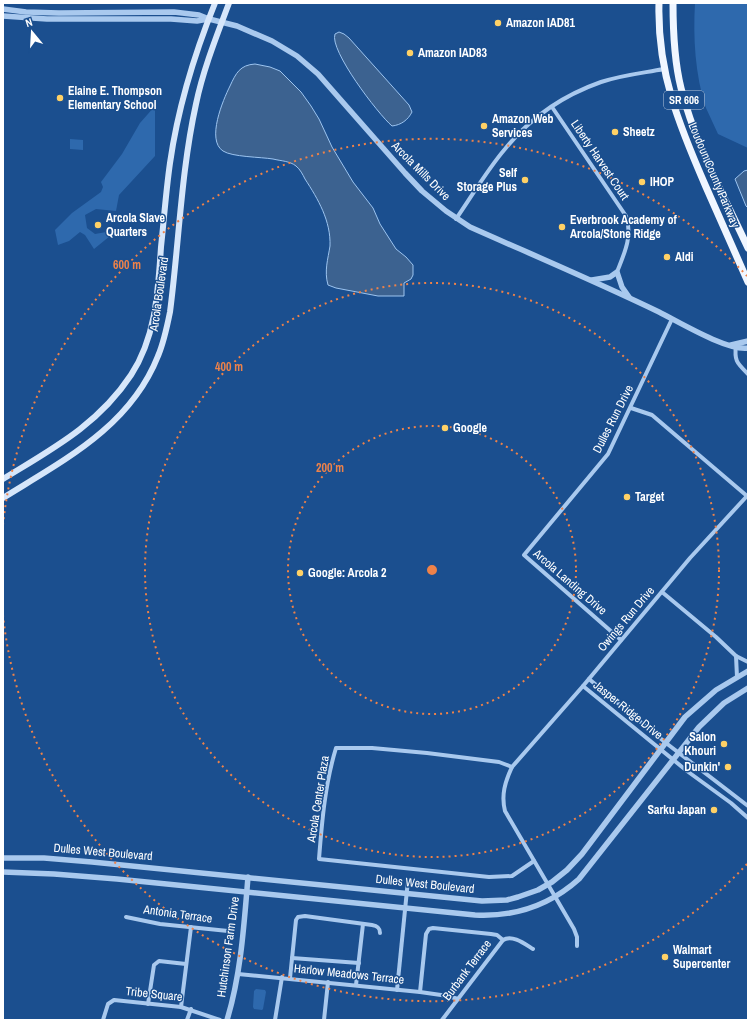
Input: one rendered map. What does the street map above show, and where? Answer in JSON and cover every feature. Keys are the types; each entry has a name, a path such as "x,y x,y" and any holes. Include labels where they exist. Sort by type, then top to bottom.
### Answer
{"main road":[{"name":"Arcola Boulevard","path":"3,479 79,431 96,417 124,384 133,371 144,348 150,331 157,299 166,192 174,135 185,87 208,19 215,3"},
{"name":"Arcola Boulevard","path":"3,498 83,449 115,422 140,390 158,357 166,334 170,312 185,166 196,103 229,3"},
{"name":"Loudoun County Parkway","path":"659,3 659,31 664,69 675,110 690,149 748,282"},
{"name":"Loudoun County Parkway","path":"673,3 674,48 680,87 696,134 748,248"},
{"path":"664,69 670,70 675,74 680,87"}],"street":[{"name":"Arcola Mills Drive","path":"3,9 26,12 59,13 174,12 199,15 208,19 238,26 272,41 288,50 318,74 405,173 435,202 456,219 470,227 589,280 712,338 734,345 741,349 748,348"},
{"name":"Arcola Mills Drive","path":"3,16 47,19 171,19 196,21 208,19"},
{"path":"456,219 505,148 527,126 552,107 601,82 664,69"},
{"name":"Liberty Harvest Court","path":"552,107 626,216 629,226 628,240 617,272"},
{"path":"589,280 610,277 617,272 622,287 630,299"},
{"name":"Dulles Run Drive","path":"524,554 605,459 631,408 672,319"},
{"path":"748,341 734,345 736,361 748,374"},
{"name":"Owings Run Drive","path":"577,946 577,937 574,929 509,819 504,805 504,788 512,767 589,679 690,558 747,496 652,415 631,408"},
{"name":"Arcola Landing Drive","path":"524,554 621,640"},
{"path":"662,592 716,637 736,656 748,662"},
{"path":"736,656 737,677"},
{"name":"Dulles West Boulevard","path":"3,858 65,859 482,901 494,901 518,897 538,890 563,874 573,864 694,708 716,690 748,671"},
{"name":"Jasper Ridge Drive","path":"589,679 666,743 748,806"},
{"name":"Jasper Ridge Drive","path":"583,686 660,750 748,818"},
{"name":"Dulles West Boulevard","path":"3,872 103,877 490,916 511,914 546,902 570,887 584,873 707,718 724,704 748,688"},
{"name":"Arcola Center Plaza","path":"512,767 499,762 427,753 372,748 336,748 330,770 323,811 319,858 489,877 512,876 534,861"},
{"name":"Hutchinson Farm Drive","path":"227,1020 234,996 238,974 248,877"},
{"path":"397,990 408,880"},
{"path":"290,978 296,920 298,917 305,916 372,925 380,929 380,933"},
{"name":"Antonia Terrace","path":"126,917 160,924 228,931"},
{"path":"356,985 363,924"},
{"path":"181,1007 191,927"},
{"path":"420,992 426,934 429,928 491,934 497,935 503,940"},
{"name":"Burbank Terrace","path":"442,1020 503,940 510,938 533,949"},
{"path":"292,958 359,963"},
{"path":"148,1004 154,965 159,961 186,964"},
{"name":"Harlow Meadows Terrace","path":"238,974 282,977 420,992 458,999"},
{"path":"275,1020 282,977"},
{"path":"324,1020 328,982"},
{"name":"Tribe Square","path":"102,1020 108,1004 111,1001 181,1007 191,1009 220,1020"},
{"name":"Tribe Square","path":"186,1020 191,1009"}],"shaded area":[{"path":"695,3 748,3 748,148 718,134 706,108 697,69 694,29"},
{"path":"339,32 349,38 409,105 412,112 404,122 392,126 366,96 339,53 335,42 335,34"},
{"path":"255,64 280,71 301,92 311,106 332,147 353,182 373,208 380,224 396,249 413,265 413,275 411,279 404,283 404,296 378,296 336,288 328,285 326,270 330,237 326,219 319,202 299,169 294,164 285,161 227,153 218,146 216,129 220,110 227,92 239,70 246,66"},
{"path":"155,106 155,156 119,195 116,211 96,209 85,215 87,228 95,234 112,231 110,236 94,249 85,235 80,232 69,241 58,245 55,230 72,213 101,192 103,187 101,182 122,154 140,123"},
{"path":"70,139 83,140 83,150 70,149"},
{"path":"748,170 748,208 735,179 744,171"},
{"path":"256,989 265,990 266,992 262,1010 254,1009 253,1007 254,991"}],"place":[{"name":"Amazon IAD81","path":"498,23"},
{"name":"Amazon IAD83","path":"410,53"},
{"name":"Elaine E. Thompson Elementary School","path":"60,98"},
{"name":"Amazon Web Services","path":"484,126"},
{"name":"Sheetz","path":"615,132"},
{"name":"Self Storage Plus","path":"525,180"},
{"name":"IHOP","path":"642,182"},
{"name":"Arcola Slave Quarters","path":"98,225"},
{"name":"Everbrook Academy of Arcola/Stone Ridge","path":"562,227"},
{"name":"Aldi","path":"667,257"},
{"name":"Google","path":"445,428"},
{"name":"Target","path":"627,497"},
{"name":"Google: Arcola 2","path":"300,573"},
{"name":"Salon Khouri","path":"724,744"},
{"name":"Dunkin'","path":"728,767"},
{"name":"Sarku Japan","path":"714,810"},
{"name":"Walmart Supercenter","path":"665,957"}]}
